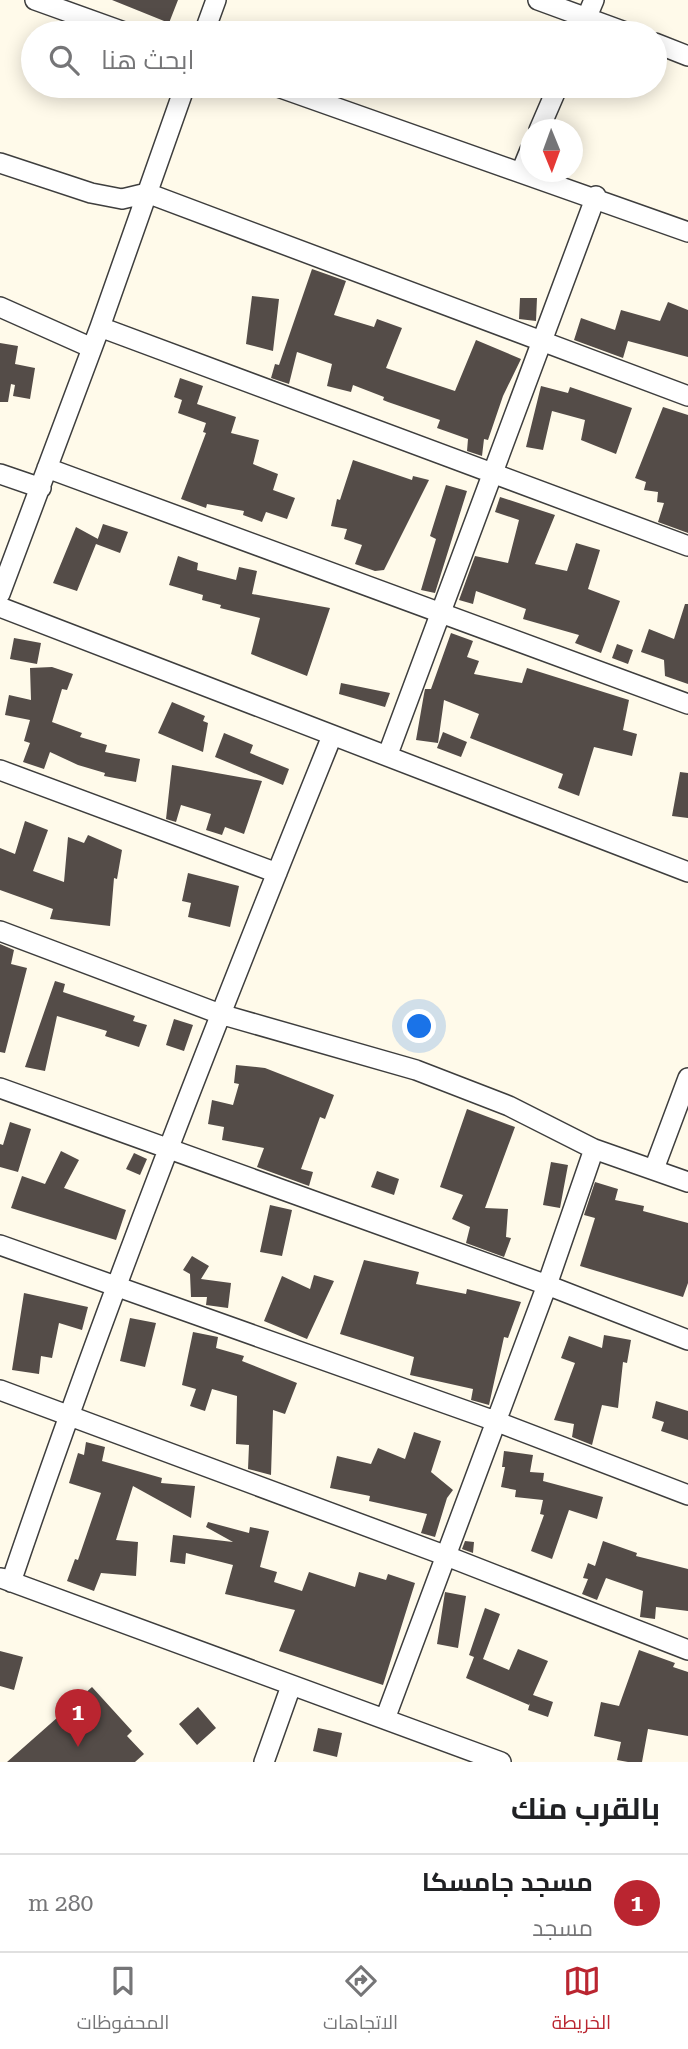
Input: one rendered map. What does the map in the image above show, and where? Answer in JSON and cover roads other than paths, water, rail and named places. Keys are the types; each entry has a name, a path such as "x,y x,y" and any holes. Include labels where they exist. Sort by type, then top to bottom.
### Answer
{"street":[{"path":"35,0 94,21"},
{"path":"208,21 216,0"},
{"path":"538,0 587,17"},
{"path":"667,48 688,56"},
{"path":"0,594 100,327 181,98"},
{"path":"309,98 520,172"},
{"path":"544,119 553,98"},
{"path":"0,163 101,195 122,199 147,193 688,396"},
{"path":"551,182 688,232"},
{"path":"388,754 596,197"},
{"path":"0,307 92,348"},
{"path":"100,327 688,546"},
{"path":"47,468 688,704"},
{"path":"0,474 41,488"},
{"path":"0,607 332,736 388,754 688,872"},
{"path":"332,736 220,1014 6,1580 501,1762"},
{"path":"0,770 277,873"},
{"path":"0,931 220,1014 416,1070 509,1106 594,1149 688,1182"},
{"path":"654,1169 688,1079"},
{"path":"0,1088 547,1285 688,1340"},
{"path":"385,1719 547,1285 594,1149"},
{"path":"0,1245 495,1421 688,1496"},
{"path":"0,1390 444,1555 688,1650"},
{"path":"264,1762 290,1685"}],"place":[{"name":"مسجد جامسكا","path":"78,1747"}]}
